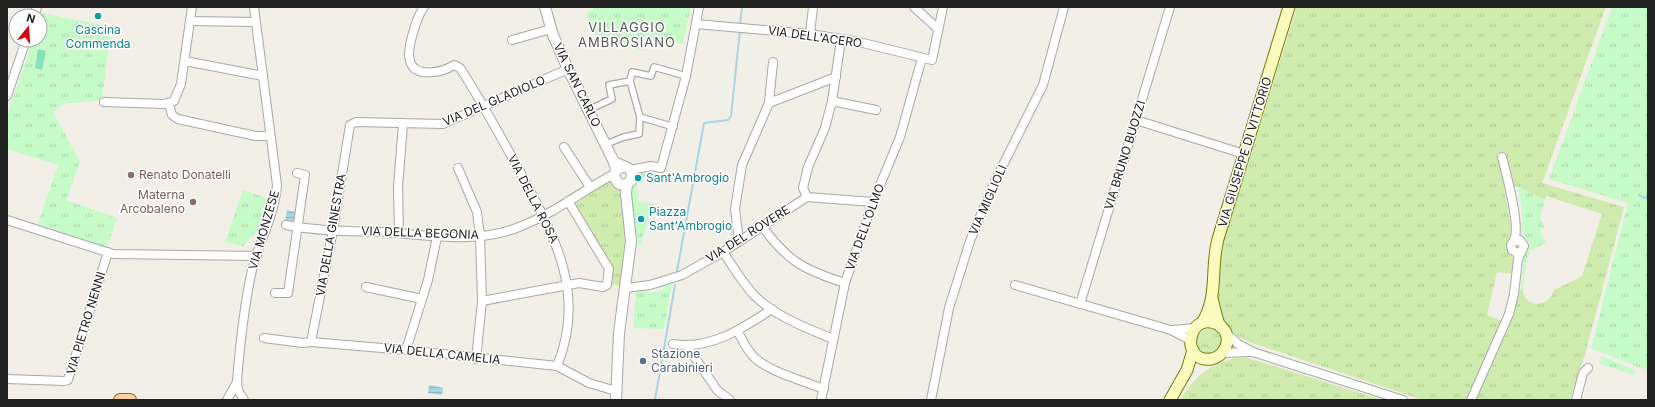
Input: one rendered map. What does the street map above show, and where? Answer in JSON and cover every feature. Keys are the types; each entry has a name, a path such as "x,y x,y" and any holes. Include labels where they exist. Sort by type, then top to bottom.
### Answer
{"main road":[{"name":"VIA GIUSEPPE DI VITTORIO","path":"1170,400 1187,370 1191,345 1198,326 1212,300 1217,244 1289,7"},
{"name":"VIA GIUSEPPE DI VITTORIO","path":"1212,300 1227,345 1222,353"},
{"path":"1198,326 1213,322 1223,330"},
{"path":"1191,345 1198,355 1206,359"},
{"path":"1187,370 1206,359 1214,358 1222,353"},
{"path":"120,400 130,400"}],"street":[{"path":"104,102 169,104 174,101 178,93 185,61 192,7"},
{"name":"VIA MONZESE","path":"237,381 247,296 276,192 254,7"},
{"name":"VIA DELLA ROSA","path":"423,7 418,17 411,43 409,55 411,64 421,71 432,73 443,72 454,65 458,66 484,105 544,216 560,252 566,285 567,330 565,348 557,366"},
{"name":"VIA SAN CARLO","path":"545,7 551,29 568,69 623,176 631,242 619,339 616,396"},
{"path":"623,176 651,166 661,168 674,127 686,76 699,7"},
{"path":"810,34 813,7"},
{"path":"914,7 938,28 943,7"},
{"name":"VIA MIGLIOLI","path":"931,400 949,308 970,241 995,180 1043,85 1064,7"},
{"name":"VIA BRUNO BUOZZI","path":"1080,304 1170,7"},
{"path":"190,21 255,22"},
{"name":"VIA DELL'ACERO","path":"696,24 810,34 932,60 938,28"},
{"path":"512,40 551,29"},
{"path":"841,40 832,101 825,128 808,167 803,188 807,197 873,202"},
{"path":"7,96 23,48"},
{"name":"VIA DELL'OLMO","path":"821,400 845,283 873,202 900,137 922,58"},
{"path":"185,61 262,76"},
{"path":"739,241 735,209 742,165 769,103 773,62"},
{"path":"606,144 624,137 639,134 640,116 630,82 632,72 651,76 654,67 686,76"},
{"name":"VIA DEL GLADIOLO","path":"349,127 354,122 442,124 568,69"},
{"path":"769,103 836,78"},
{"path":"588,110 612,99 609,85 630,82"},
{"path":"832,101 876,110"},
{"path":"169,104 172,115 180,120 256,136 270,136"},
{"path":"640,116 674,127"},
{"path":"1136,120 1244,154"},
{"path":"399,233 398,187 403,124"},
{"name":"VIA DELLA GINESTRA","path":"311,342 333,230 349,127"},
{"path":"564,147 590,187"},
{"path":"1502,158 1511,196 1518,241 1524,246 1517,252"},
{"path":"458,168 477,212 480,236 482,301 476,359"},
{"path":"275,293 288,293 305,174 298,173"},
{"name":"VIA DELLA BEGONIA","path":"286,225 297,228 399,233 436,237 497,234 518,228 544,216 590,187 604,180 623,176"},
{"name":"VIA DEL ROVERE","path":"625,288 650,285 682,275 723,252 807,197"},
{"path":"482,301 566,285 587,284 606,287 610,274 606,264 568,201"},
{"path":"7,220 108,252 257,256"},
{"path":"762,226 776,246 793,260 819,274 845,283"},
{"path":"406,350 422,299 436,237"},
{"path":"1471,400 1509,314 1516,283 1518,261 1517,252 1511,245 1518,241"},
{"name":"VIA PIETRO NENNI","path":"7,379 68,380 108,252"},
{"path":"723,252 752,293 772,309 833,339"},
{"path":"1015,285 1171,330 1191,345"},
{"path":"366,287 422,299"},
{"path":"673,344 687,346 709,342 738,332 772,309"},
{"path":"1171,330 1198,326"},
{"path":"1223,330 1238,344 1253,352 1403,400"},
{"path":"738,332 745,346 757,360 777,370 824,389"},
{"name":"VIA DELLA CAMELIA","path":"264,338 303,343 311,342 406,350 476,359 557,366 616,396"},
{"path":"687,346 715,388 730,400"},
{"path":"1222,353 1253,352"},
{"path":"1576,400 1583,373 1588,368"},
{"path":"227,400 237,381"},
{"path":"237,381 238,390 244,400"}],"green space":[{"path":"593,7 691,7 683,44 644,37 642,50 612,44 591,30 586,13 594,10"},
{"path":"1297,7 1606,7 1542,183 1624,207 1586,351 1570,400 1423,400 1247,341 1236,335 1227,326 1221,315 1218,302 1217,285 1221,252","holes":["1517,186 1545,200 1546,196 1602,214 1582,276 1554,290 1547,301 1537,304 1531,303 1527,300 1523,289 1521,288 1510,324 1487,315 1497,272 1513,274 1514,265 1510,238 1512,229 1504,189"]},
{"path":"1612,7 1648,7 1648,369 1640,368 1591,348 1628,203 1549,179"},
{"path":"48,14 111,27 102,100 64,104 53,112 80,162 66,200 117,218 107,247 38,224 58,165 7,149 7,115 30,48 48,48"},
{"path":"38,49 46,51 42,70 35,68"},
{"path":"648,171 648,175 644,176 643,182 637,183 639,202 654,204 639,248 629,187 637,173"},
{"path":"611,181 616,188 621,191 628,238 621,285 611,285 612,275 573,204"},
{"path":"1517,186 1545,200 1540,218 1545,228 1540,231 1546,243 1531,250 1527,258 1523,289 1521,288 1524,256 1530,244 1522,232 1521,205"},
{"path":"243,190 266,198 259,229 243,246 225,242"},
{"path":"672,283 664,329 633,328 636,292 645,290 647,293 663,290 664,286"},
{"path":"1204,329 1214,329 1221,336 1221,346 1214,353 1204,353 1197,346 1197,336"},
{"path":"1601,356 1635,370 1634,375 1600,364"},
{"path":"1236,358 1248,358 1383,400 1180,400 1191,384 1203,373 1218,364"}],"water":[{"path":"287,210 296,212 294,223 285,222"},
{"path":"429,385 443,388 442,395 428,393"}],"waterway":[{"path":"740,26 742,7"},
{"path":"677,271 704,123 728,120 731,116 740,30"},
{"path":"1639,195 1648,199"},
{"path":"655,400 675,285"}],"place":[{"name":"Cascina Commenda","path":"98,16"},
{"name":"Renato Donatelli","path":"131,175"},
{"name":"Sant'Ambrogio","path":"638,178"},
{"name":"Materna Arcobaleno","path":"193,202"},
{"name":"Piazza Sant'Ambrogio","path":"641,219"},
{"name":"Stazione Carabinieri","path":"643,361"}],"district":[{"name":"VILLAGGIO AMBROSIANO","path":"627,34"}]}
